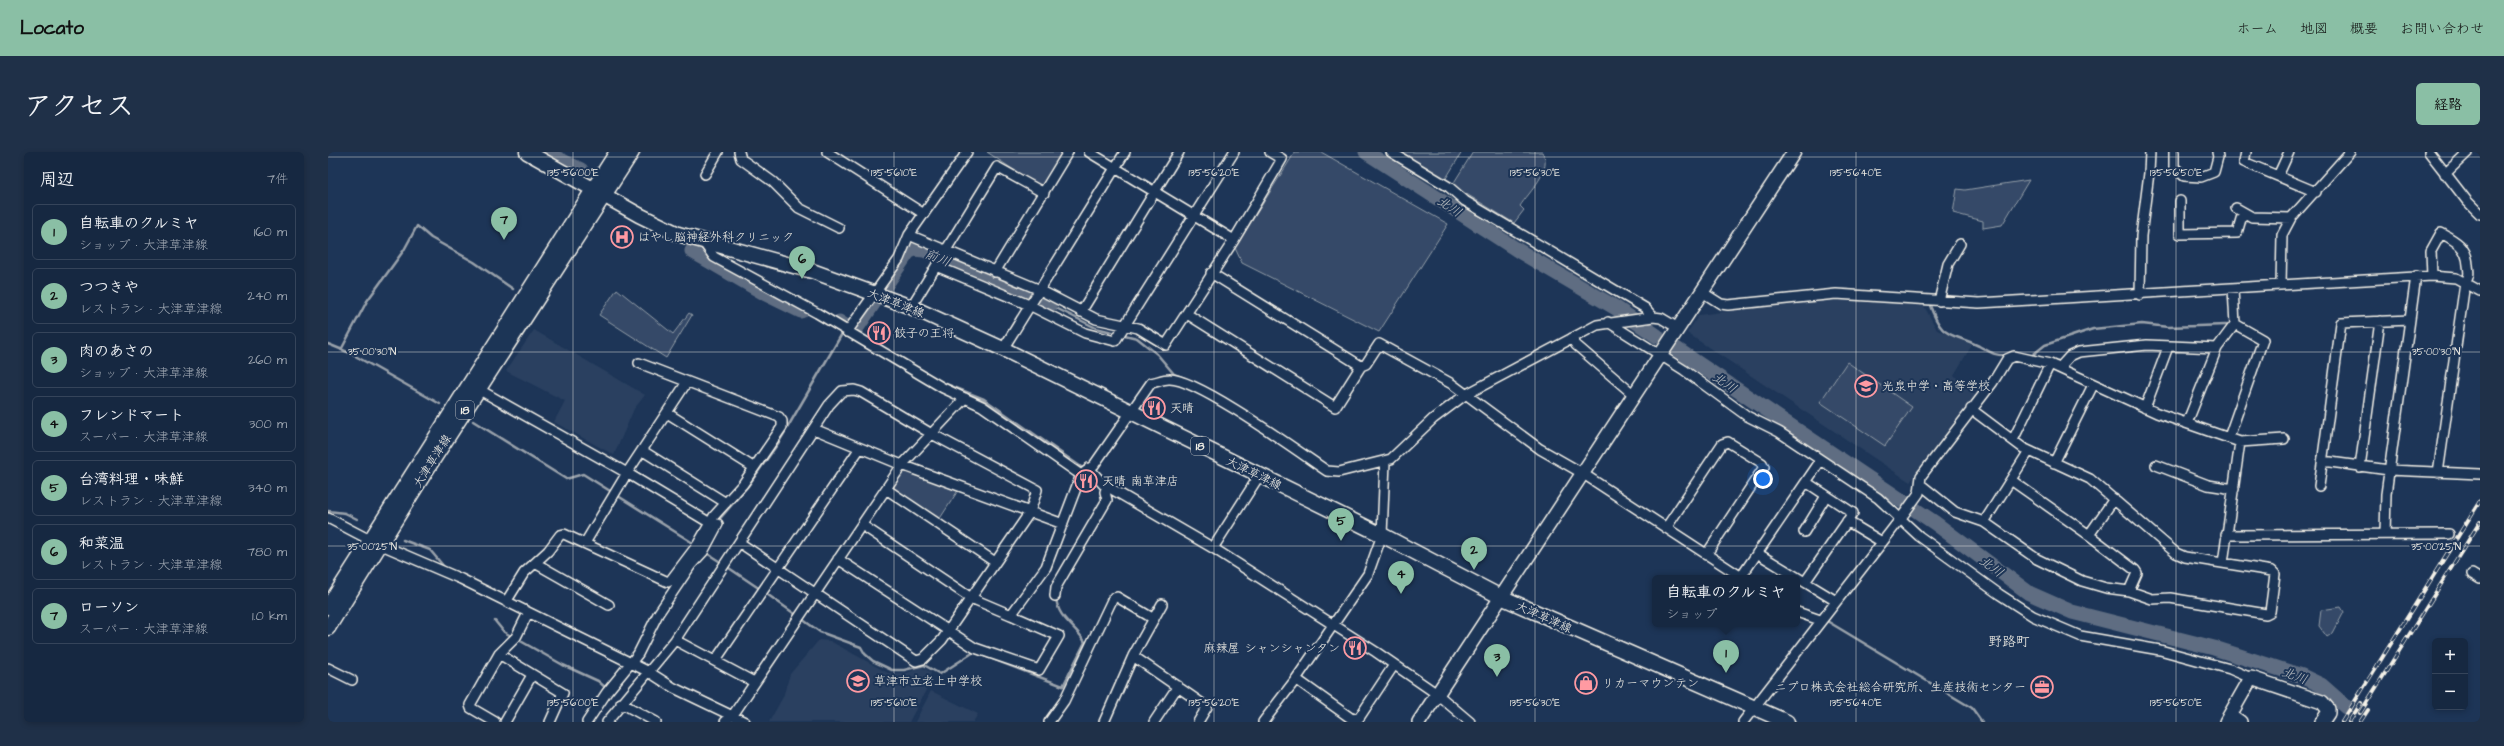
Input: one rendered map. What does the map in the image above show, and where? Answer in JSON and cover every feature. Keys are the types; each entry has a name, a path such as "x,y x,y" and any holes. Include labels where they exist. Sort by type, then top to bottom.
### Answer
{"main road":[{"path":"527,152 599,191"},
{"path":"599,191 617,152"},
{"path":"599,191 632,152"},
{"name":"大津草津線","path":"599,191 661,226 704,243 812,271 911,307 1003,349 1130,411 1501,597 1560,625 1647,660 1753,709 1787,722"},
{"name":"大津草津線","path":"328,607 375,542 478,389 599,191"},
{"name":"大津草津線","path":"328,628 375,542 599,191"}],"street":[{"path":"705,174 718,152"},
{"path":"739,152 741,159 773,182 799,208 839,228"},
{"path":"826,152 924,214"},
{"path":"847,332 873,293 899,259 909,235 967,152"},
{"path":"996,272 1068,152"},
{"path":"1089,152 1193,217 1234,240"},
{"path":"1003,349 1038,290 1125,152"},
{"path":"1081,312 1179,152"},
{"path":"909,235 940,258 1029,305 1100,339 1115,341 1234,152"},
{"path":"940,258 996,272 1096,318 1138,328 1166,345 1187,314 1211,273 1234,240 1282,159 1270,152"},
{"path":"1391,152 1449,187 1465,201 1645,308 1652,317"},
{"path":"1419,722 1794,152"},
{"path":"2140,295 2141,236 2149,173 2150,152"},
{"path":"2174,152 2174,167 2184,176 2200,177 2214,172 2218,157 2217,152"},
{"path":"2246,152 2244,162 2316,192"},
{"path":"2278,176 2289,152"},
{"path":"2282,285 2282,236 2291,218 2316,192 2350,152"},
{"path":"2429,152 2445,174 2480,214"},
{"path":"2445,174 2468,152"},
{"path":"911,307 997,167 1044,193"},
{"path":"2180,201 2180,234 2237,233 2239,210 2252,217 2291,218"},
{"path":"2432,276 2431,251 2441,233 2461,245 2468,255 2469,277 2465,283 2438,473"},
{"path":"704,243 714,258 817,313 943,388 988,409 1081,475"},
{"path":"1939,301 1948,264 1960,244"},
{"path":"1211,273 1361,366"},
{"path":"1702,292 1721,304 1728,305 1836,294 1978,303 2060,297 2140,295 2416,276 2456,278 2480,291"},
{"path":"2385,534 2389,470 2416,276"},
{"path":"2187,423 2217,348 2235,324 2233,289"},
{"path":"1187,314 1335,407 1361,366 1366,364 1379,344 1452,384 1540,449 1582,473 1739,575"},
{"path":"1011,615 1046,568 1081,475 1089,468 1151,383 1169,379 1178,380 1224,403 1327,471 1339,472 1385,462 1400,452 1433,419 1465,395 1597,325 1652,317 1661,318 1675,332"},
{"path":"2319,486 2341,323 2410,320"},
{"path":"1611,322 1662,354 1747,416 1779,432 1878,498 1919,536 1999,594 2033,616 2080,636 2160,650 2230,669 2251,678 2322,702 2328,709 2328,713 2322,722"},
{"path":"2360,467 2380,322"},
{"path":"2229,437 2263,340 2235,324"},
{"path":"1572,338 1576,346 1634,395"},
{"path":"2059,368 2070,356 2079,352 2147,346 2217,348"},
{"path":"2145,408 2168,347"},
{"path":"1743,722 1820,620 1901,518 1919,488 1922,476 2008,359 2014,356 2050,364 2145,408 2240,442 2284,439"},
{"path":"587,722 607,692 632,663 653,622 726,503 743,484 753,467 782,427 782,421 779,417 639,363"},
{"path":"2013,440 2050,364"},
{"path":"585,543 627,473 643,451 687,382"},
{"path":"2054,463 2093,385"},
{"path":"478,389 714,524"},
{"path":"607,722 621,703 650,672 674,640 740,543 829,405 838,394 847,389 861,392 930,433 1037,488 1030,512 971,598 947,631 923,658 916,661 740,543"},
{"path":"725,722 733,715 902,465 930,433 965,398"},
{"path":"1919,488 1955,512 1984,522 2037,560 2060,572 2106,588 2129,591 2152,599 2170,598 2266,614 2270,612 2275,574 2272,571 2185,557 2176,553 2090,479 2029,451 1971,410"},
{"path":"668,412 753,467"},
{"path":"814,429 902,465 1062,524"},
{"path":"1666,528 1722,444 1728,442 1762,463 1764,467 1706,555"},
{"path":"2223,563 2240,442"},
{"path":"715,661 860,448"},
{"path":"643,451 726,503"},
{"path":"1984,522 2029,451"},
{"path":"1743,575 1821,460"},
{"path":"2323,461 2389,470 2480,474"},
{"path":"1263,722 1296,679 1368,574 1382,536 1385,462"},
{"path":"2156,465 2208,485 2234,489"},
{"path":"1089,468 1093,475 1107,486 1213,548 1394,664 1437,694 1446,704 1470,722"},
{"path":"1213,548 1259,476"},
{"path":"2011,480 2089,535 2135,570 2137,573 2129,591"},
{"path":"1804,582 1853,513 1806,482"},
{"path":"1055,596 1056,587 1107,500 1105,492 1107,486"},
{"path":"886,489 995,562"},
{"path":"1804,532 1826,496"},
{"path":"2089,535 2114,499"},
{"path":"328,518 375,542 433,565 650,672 674,688 745,722"},
{"path":"1847,521 1882,542"},
{"path":"838,559 975,648 1039,670 1059,636 971,598 862,525"},
{"path":"506,602 524,573 548,551 560,535 564,534 668,582 686,566"},
{"path":"2226,535 2449,534"},
{"path":"1757,553 1793,575"},
{"path":"535,563 609,605"},
{"path":"1800,580 1836,601"},
{"path":"1049,722 1064,701 1113,598 1117,597 1154,619"},
{"path":"1104,722 1133,656 1162,604"},
{"path":"495,722 471,708 470,705 499,654 516,637 528,613"},
{"path":"1800,613 1820,620"},
{"path":"674,640 754,682"},
{"path":"499,654 532,676 563,693 550,722"},
{"path":"1133,656 1207,707 1198,722"},
{"path":"1296,679 1352,719 1359,718 1394,664"},
{"path":"328,668 352,680"},
{"path":"505,722 532,676"},
{"path":"2232,720 2251,678"},
{"path":"1154,722 1178,686"},
{"path":"621,703 656,722"}],"shaded area":[{"path":"987,152 1063,152 1044,184 1038,186"},
{"path":"1295,152 1321,152 1448,224 1379,332 1242,263 1235,248"},
{"path":"1399,152 1462,152 1445,180"},
{"path":"1473,152 1542,152 1545,159 1543,173 1520,206 1524,210 1514,223 1455,187 1453,184"},
{"path":"2029,180 2002,225 1983,228 1983,221 1953,213 1957,189 1965,190"},
{"path":"617,289 673,334 689,313 692,315 666,358 599,315"},
{"name":"光泉中学・高等学校","path":"1804,301 1880,301 1924,306 1937,330 1972,345 1954,375 1977,397 1963,412 1910,482 1687,333 1699,315"},
{"path":"534,330 645,395 634,409 614,455 554,422 565,401 506,371"},
{"path":"1847,362 1912,407 1885,446 1820,402"},
{"path":"903,471 911,471 959,489 939,520 894,490 893,485"},
{"path":"2341,607 2344,612 2333,633 2327,637 2319,626 2321,610"},
{"name":"草津市立老上中学校","path":"819,640 830,641 888,673 907,673 921,667 931,672 927,688 909,722 769,722 783,697 790,674"},
{"path":"931,691 978,714 973,722 915,722"}],"waterway":[{"name":"前川","path":"544,152 581,170"},
{"name":"北川","path":"1366,152 1519,251 1616,308 1657,336"},
{"path":"341,350 367,301 404,250 417,226 431,238 474,262 513,289"},
{"name":"前川","path":"839,322 854,332 908,252 914,249 924,250 1050,305"},
{"name":"前川","path":"692,251 766,294 801,311"},
{"path":"1929,303 1938,324 1948,333 1969,341 1992,353 2008,355"},
{"path":"1050,305 1096,328 1137,338 1157,354 1174,374 1184,378"},
{"path":"2030,357 2045,345 2093,329 2142,324 2168,327 2226,325"},
{"path":"717,522 748,486 779,442 843,332"},
{"path":"328,344 350,353 440,404"},
{"name":"北川","path":"1675,348 1935,523 2029,593 2072,612 2214,648 2302,676 2321,685 2346,707"},
{"path":"941,382 984,399 1084,469"},
{"path":"473,421 566,479 583,474 693,543"},
{"path":"328,511 345,513 357,519"},
{"path":"403,540 430,550 445,568"},
{"path":"705,552 722,563"},
{"path":"726,566 760,589"},
{"path":"764,592 820,632 861,647 865,654 873,661 892,670 904,670 924,665 940,674 974,652 1063,686 1085,642 1063,617 1057,605 1056,598"},
{"path":"495,621 504,632 513,637"},
{"path":"1827,621 1972,708 1982,722"},
{"path":"517,639 563,665 598,681 606,688"}],"railway":[{"path":"2342,722 2480,501"},
{"path":"2360,713 2480,522"},
{"path":"2349,722 2361,703"},
{"path":"2360,722 2368,710"}],"place":[{"name":"はやし脳神経外科クリニック","path":"622,237"},
{"name":"ローソン","path":"504,240"},
{"name":"和菜温","path":"802,279"},
{"name":"餃子の王将","path":"879,333"},
{"name":"光泉中学・高等学校","path":"1866,386"},
{"name":"天晴","path":"1154,408"},
{"name":"天晴 南草津店","path":"1086,481"},
{"name":"台湾料理・味鮮","path":"1341,541"},
{"name":"つつきや","path":"1474,570"},
{"name":"フレンドマート","path":"1401,594"},
{"name":"麻辣屋 シャンシャンタン","path":"1355,648"},
{"name":"自転車のクルミヤ","path":"1726,673"},
{"name":"肉のあさの","path":"1497,677"},
{"name":"草津市立老上中学校","path":"858,681"},
{"name":"リカーマウンテン","path":"1586,683"},
{"name":"ニプロ株式会社総合研究所、生産技術センター","path":"2042,687"}],"district":[{"name":"野路町","path":"2009,641"}]}
